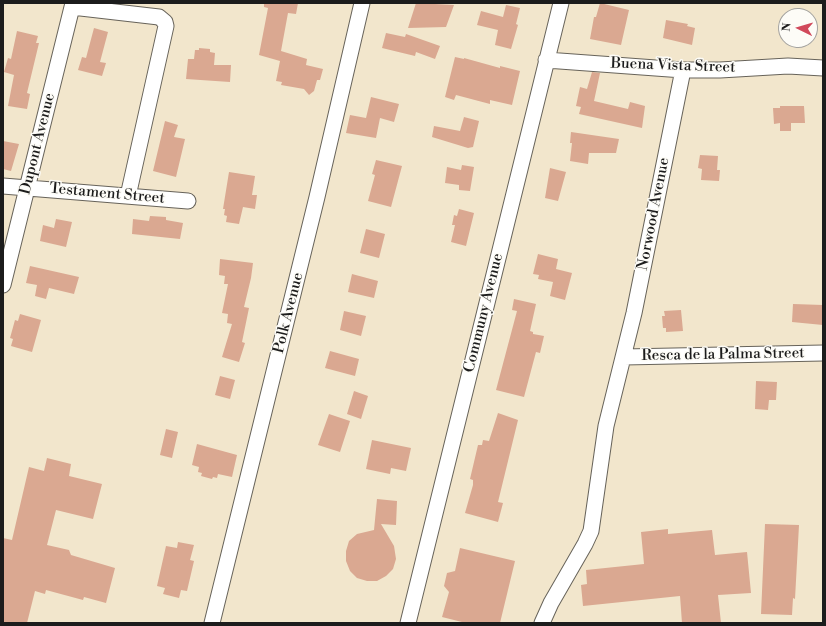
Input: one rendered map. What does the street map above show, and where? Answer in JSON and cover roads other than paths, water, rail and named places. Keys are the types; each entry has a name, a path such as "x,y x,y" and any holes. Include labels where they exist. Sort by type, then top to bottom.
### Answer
{"street":[{"name":"Polk Avenue","path":"212,623 317,197 362,3"},
{"name":"Communy Avenue","path":"408,623 561,3"},
{"path":"73,5 159,17 165,22 166,26 162,50 128,196"},
{"name":"Dupont Avenue","path":"3,285 73,5"},
{"name":"Buena Vista Street","path":"546,60 683,70 720,70 788,66 823,68"},
{"name":"Norwood Avenue","path":"542,623 551,603 586,544 591,531 606,426 624,358 683,70"},
{"name":"Testament Street","path":"3,186 188,201"},
{"name":"Resca de la Palma Street","path":"624,358 823,352"}]}
